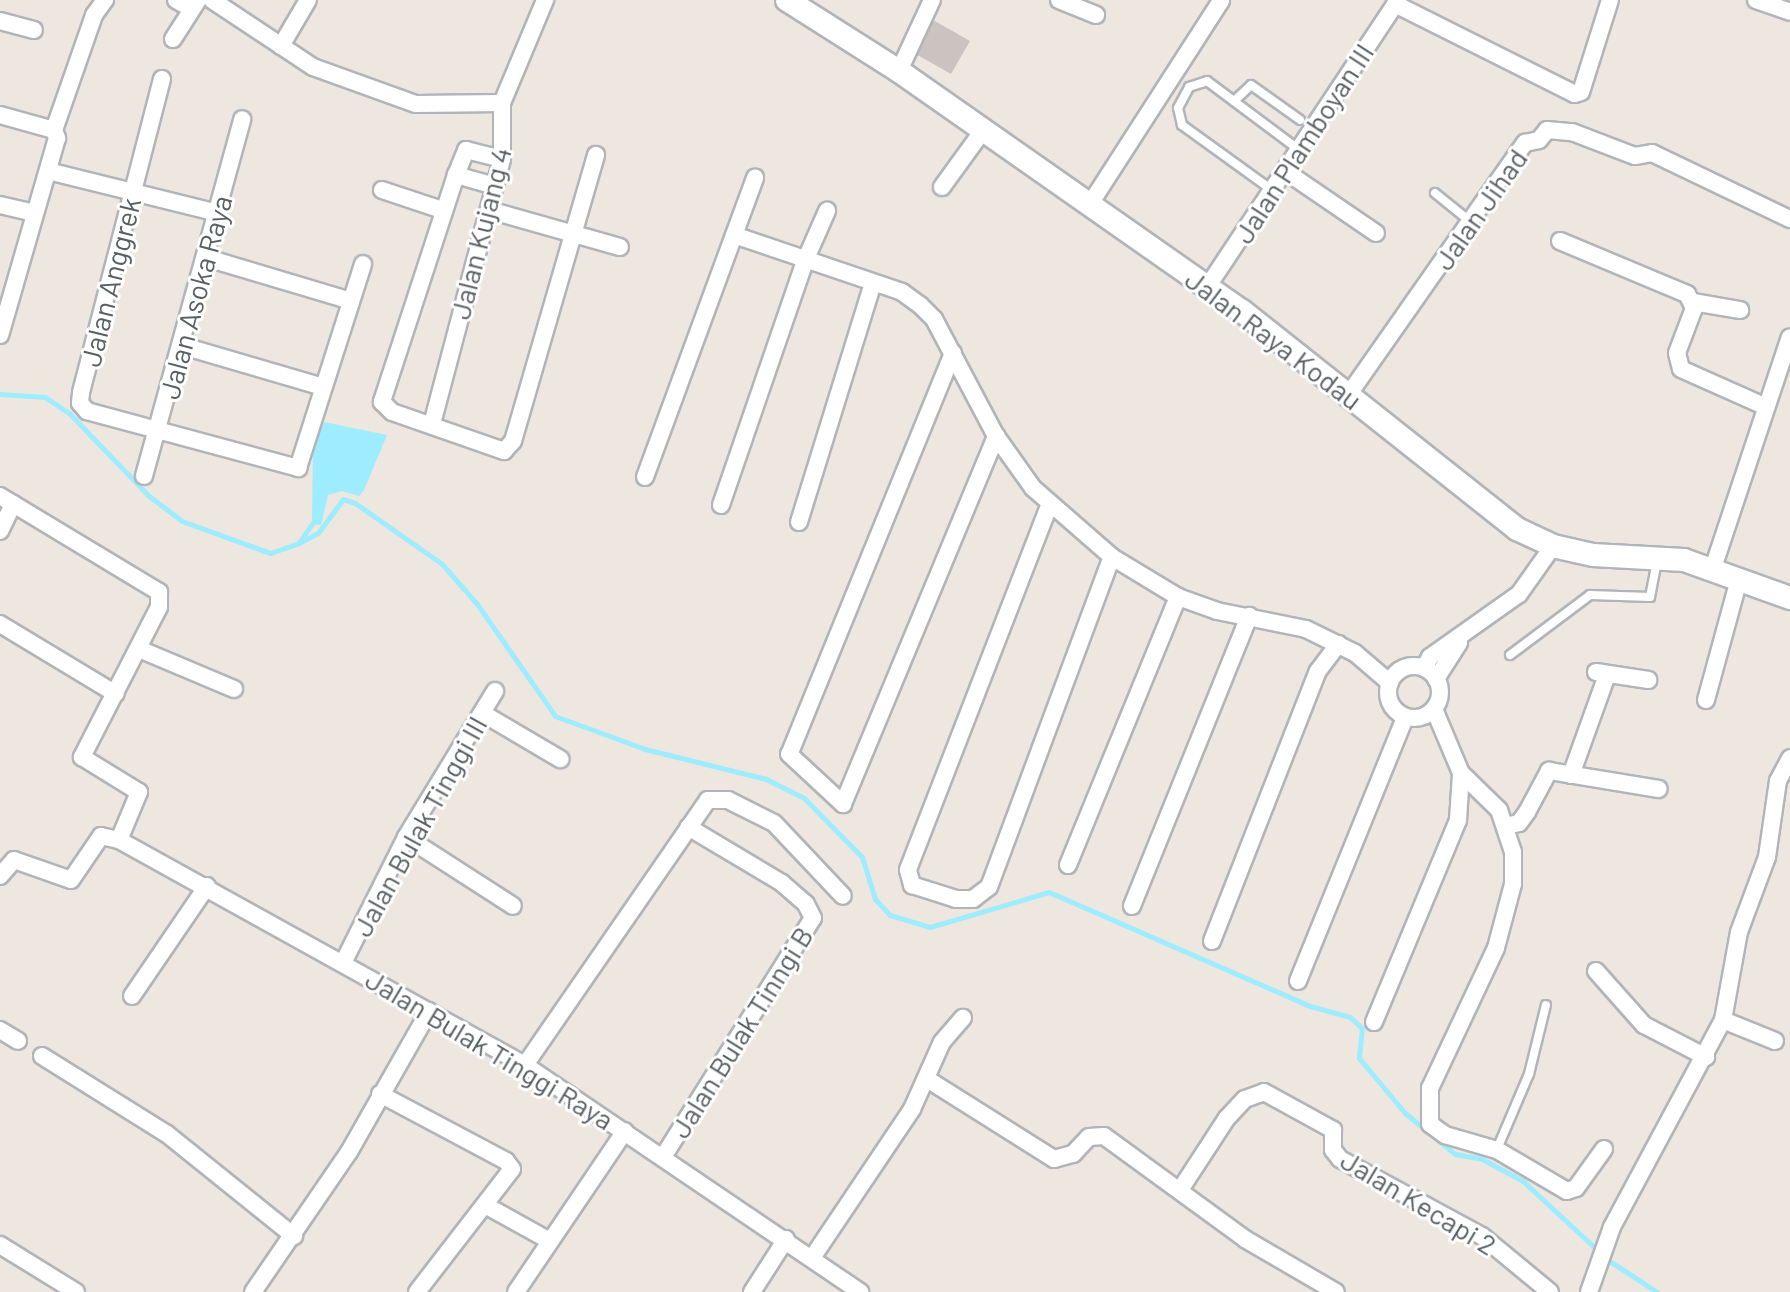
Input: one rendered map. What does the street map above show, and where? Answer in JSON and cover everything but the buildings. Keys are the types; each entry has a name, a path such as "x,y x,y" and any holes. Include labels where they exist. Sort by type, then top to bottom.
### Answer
{"street":[{"path":"0,335 5,297 48,171 55,132 92,22 105,0"},
{"path":"173,39 195,4 176,0"},
{"path":"212,0 313,67 416,104 502,103"},
{"path":"281,46 308,0"},
{"name":"Jalan Kujang 4","path":"432,424 502,159 502,103 545,0"},
{"name":"Jalan Raya Kodau","path":"787,0 899,71 1208,286 1349,394 1495,513 1553,546 1593,555 1657,556 1713,568 1790,598"},
{"path":"899,71 932,0"},
{"path":"1059,0 1096,15"},
{"path":"1396,2 1575,94 1581,92 1610,0"},
{"path":"1756,0 1790,12"},
{"path":"1090,204 1221,1"},
{"name":"Jalan Plamboyan III","path":"1208,286 1396,2"},
{"path":"0,21 34,30"},
{"name":"Jalan Anggrek","path":"158,431 87,411 80,403 162,79"},
{"path":"0,115 55,132"},
{"name":"Jalan Asoka Raya","path":"144,476 183,346 242,119"},
{"path":"942,187 984,129"},
{"name":"Jalan Jihad","path":"1349,394 1472,223 1525,143 1557,129 1635,156 1652,153 1790,219"},
{"path":"502,159 466,150 442,210 382,402 386,409 509,450 596,155"},
{"path":"48,171 218,213"},
{"path":"1285,171 1376,233"},
{"path":"456,175 495,186"},
{"path":"645,477 755,178"},
{"path":"382,190 442,210"},
{"path":"0,205 35,213"},
{"path":"489,210 620,247"},
{"path":"721,505 805,261 827,211"},
{"path":"734,235 873,283 920,305 953,353 996,436 1049,506 1112,557 1178,597 1249,616 1280,620 1338,644 1390,683"},
{"path":"1560,241 1687,294 1693,302 1740,310"},
{"path":"207,258 351,301"},
{"path":"158,431 298,468 363,264"},
{"path":"799,522 873,283"},
{"path":"1693,302 1677,353 1681,369 1764,406"},
{"path":"1713,568 1764,406 1783,374 1790,337"},
{"path":"183,346 323,387"},
{"path":"953,353 789,754 843,804 996,436"},
{"path":"0,531 7,500 152,584 161,600 82,759 139,792 111,838 71,880 14,860 0,876"},
{"path":"1049,506 908,870 912,885 956,899 973,899 989,887 1112,557"},
{"path":"1430,673 1463,636 1519,594 1553,546"},
{"path":"1706,700 1739,579"},
{"path":"1068,865 1178,597"},
{"path":"1132,906 1249,616"},
{"path":"0,624 116,694"},
{"path":"1212,941 1318,671 1338,644"},
{"path":"139,649 234,689"},
{"path":"1400,670 1430,673 1440,694 1434,709 1420,718 1405,717 1392,706 1390,683 1400,670"},
{"path":"1571,775 1601,673 1648,680"},
{"name":"Jalan Bulak Tinggi III","path":"344,961 406,837 495,691"},
{"path":"1374,1022 1458,820 1461,773 1434,709"},
{"path":"482,713 560,759"},
{"path":"1298,981 1405,717"},
{"path":"1589,1292 1605,1258 1612,1227 1706,1057 1723,1020 1739,932 1767,857 1778,781 1790,758"},
{"path":"1505,826 1519,823 1549,771 1659,789"},
{"path":"1461,773 1490,797 1505,826 1513,852 1509,909 1426,1106 1430,1124 1445,1135 1497,1150 1567,1191 1576,1188 1604,1149"},
{"path":"525,1065 708,800 728,800 774,823 843,896"},
{"name":"Jalan Bulak Tinngi B","path":"663,1157 813,918 806,904 782,883 688,827"},
{"path":"406,837 513,906"},
{"name":"Jalan Bulak Tinggi Raya","path":"111,838 344,961 525,1065 860,1292"},
{"path":"132,996 207,886"},
{"path":"1596,971 1644,1025 1706,1057"},
{"path":"253,1292 349,1152 429,1011"},
{"path":"812,1258 927,1079 942,1042 963,1018"},
{"path":"1723,1020 1775,1041"},
{"path":"0,1030 18,1041"},
{"path":"42,1056 167,1134 294,1236"},
{"path":"927,1079 1039,1153 1065,1159 1089,1137 1099,1135 1245,1239 1336,1292"},
{"name":"Jalan Kecapi 2","path":"1180,1190 1227,1118 1245,1099 1264,1092 1333,1130 1333,1150 1340,1159 1482,1236 1550,1292"},
{"path":"380,1094 506,1161 511,1172 417,1292"},
{"path":"516,1292 625,1131"},
{"path":"485,1205 550,1241"},
{"path":"752,1292 786,1239"},
{"path":"0,1245 76,1292"}],"lane":[{"path":"1273,191 1182,125 1179,103 1197,80 1234,101 1298,149"},
{"path":"1234,101 1251,85 1300,120"},
{"path":"1435,193 1472,223"},
{"path":"1510,655 1590,595 1650,597 1657,556"},
{"path":"1497,1150 1529,1074 1546,1005"}],"water":[{"path":"324,422 387,435 364,490 359,496 342,491 328,495 321,525 312,524 313,451"}],"waterway":[{"path":"0,394 45,397 69,413 149,496 182,521 270,553 299,543 312,524"},
{"path":"299,543 318,533 343,499 355,503 442,564 477,604 555,716 645,749 766,779 804,798 862,857 875,899 890,915 930,927 1049,892 1310,1006 1350,1017 1362,1028 1359,1058 1405,1113 1455,1154 1482,1159 1523,1181 1608,1260 1657,1292"}]}
